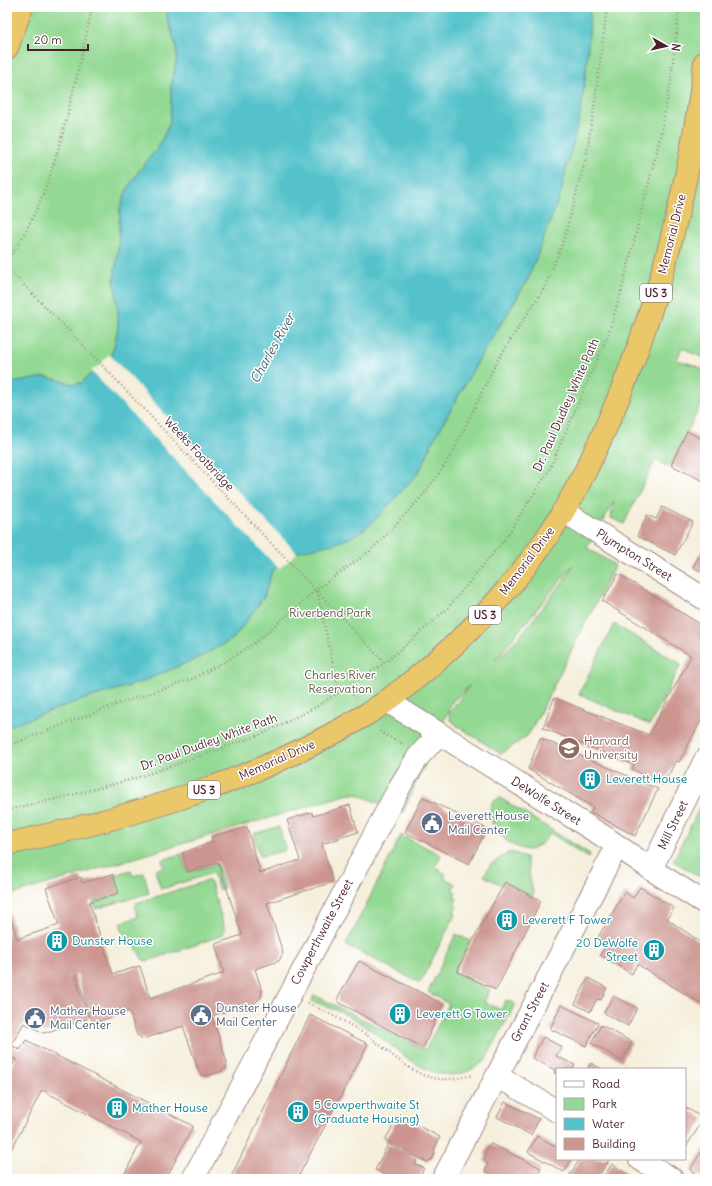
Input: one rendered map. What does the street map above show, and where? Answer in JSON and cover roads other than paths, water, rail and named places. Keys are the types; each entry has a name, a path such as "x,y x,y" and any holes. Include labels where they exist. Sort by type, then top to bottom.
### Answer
{"highway":[{"path":"7,48 22,7"},
{"name":"Memorial Drive","path":"7,844 79,827 192,794 247,774 307,748 337,732 387,701 441,657 479,621 525,567 554,527 587,468 628,374 650,311 672,240 694,139 705,62"}],"street":[{"name":"Plympton Street","path":"563,511 705,599"},
{"name":"DeWolfe Street","path":"387,701 705,903"},
{"name":"Cowperthwaite Street","path":"193,1179 403,780 422,753 439,734"},
{"name":"Mill Street","path":"651,869 705,760"},
{"name":"Grant Street","path":"442,1179 617,846"},
{"path":"496,1077 556,1110"},
{"path":"643,1168 672,1179"}],"water":[{"name":"Charles River","path":"168,7 590,7 586,73 578,123 562,190 528,279 487,345 432,443 418,473 374,521 350,538 333,544 296,552 272,571 264,597 233,639 198,658 139,683 81,700 7,727 7,384 45,377 72,384 81,383 103,366 111,355 118,326 118,312 114,280 118,250 120,208 127,190 139,171 157,149 170,123 171,86 177,58 176,46 167,17"}],"place":[{"name":"Harvard University","path":"569,748"},
{"name":"Leverett House","path":"590,779"},
{"name":"Leverett House Mail Center","path":"432,823"},
{"name":"Leverett F Tower","path":"507,920"},
{"name":"Dunster House","path":"57,941"},
{"name":"20 DeWolfe Street","path":"654,950"},
{"name":"Leverett G Tower","path":"400,1014"},
{"name":"Dunster House Mail Center","path":"201,1015"},
{"name":"Mather House Mail Center","path":"35,1018"},
{"name":"Mather House","path":"117,1108"},
{"name":"5 Cowperthwaite St (Graduate Housing)","path":"298,1112"}],"park label":[{"name":"Riverbend Park","path":"330,613"},
{"name":"Charles River Reservation","path":"340,682"}]}
